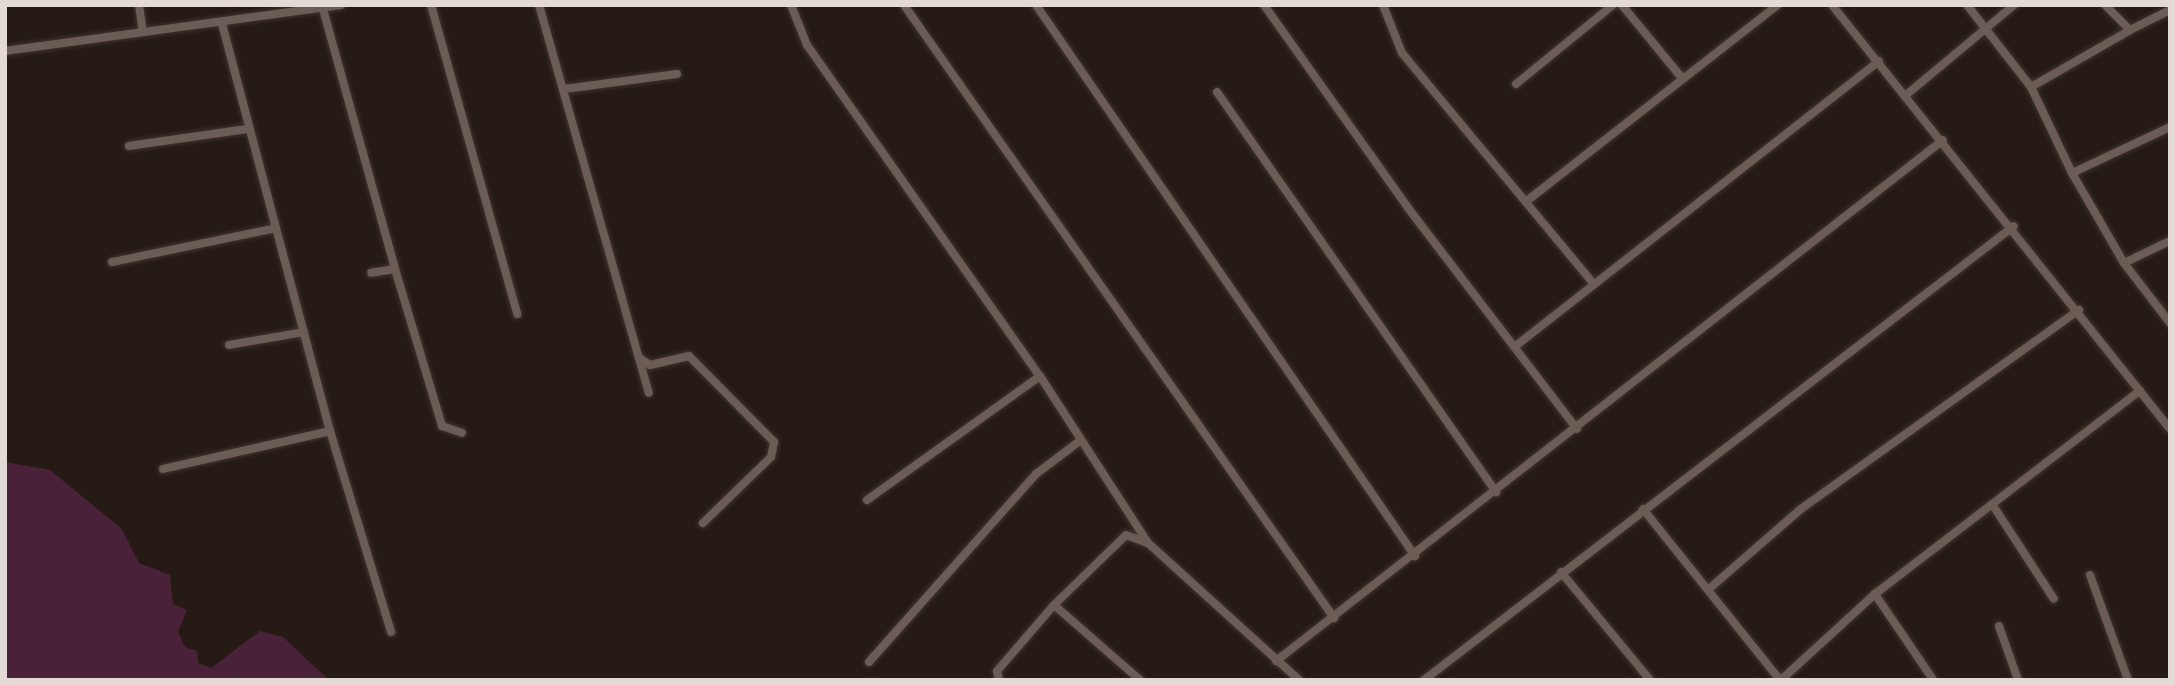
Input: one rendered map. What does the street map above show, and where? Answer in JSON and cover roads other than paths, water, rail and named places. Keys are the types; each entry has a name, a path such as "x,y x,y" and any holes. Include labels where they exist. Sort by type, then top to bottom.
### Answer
{"street":[{"path":"139,5 143,32"},
{"path":"5,51 222,24 341,5"},
{"path":"431,5 517,314"},
{"path":"539,5 649,393"},
{"path":"791,5 807,45 1040,376 1148,543 1299,680"},
{"path":"904,5 1334,618"},
{"path":"1036,5 1415,556"},
{"path":"1264,5 1408,208 1517,345 1577,429"},
{"path":"1383,5 1402,53 1528,200 1594,284"},
{"path":"1516,85 1613,5"},
{"path":"1622,5 1682,78"},
{"path":"1528,200 1779,5"},
{"path":"1832,5 2014,226 2170,429"},
{"path":"1967,5 2031,87 2072,173 2124,263 2170,323"},
{"path":"1906,95 2014,5"},
{"path":"2105,5 2130,30"},
{"path":"323,9 395,270 442,426 463,433"},
{"path":"2031,87 2170,10"},
{"path":"222,24 247,129 330,431 391,632"},
{"path":"1517,345 1879,61"},
{"path":"564,89 677,74"},
{"path":"1217,92 1496,492"},
{"path":"2072,173 2170,127"},
{"path":"129,146 247,129"},
{"path":"1276,661 1415,556 1943,140"},
{"path":"1424,680 2014,226"},
{"path":"112,262 276,228"},
{"path":"2124,263 2170,241"},
{"path":"370,272 395,270"},
{"path":"1710,588 1801,509 2079,310"},
{"path":"229,345 304,332"},
{"path":"639,358 650,365 689,356 774,442 771,457 703,523"},
{"path":"867,500 1040,376"},
{"path":"1643,509 1710,588 1781,680 1875,594 2140,391"},
{"path":"163,468 330,431"},
{"path":"869,662 1036,474 1081,440"},
{"path":"1992,504 2054,599"},
{"path":"999,680 997,671 1114,541 1126,535 1148,543"},
{"path":"1561,572 1650,680"},
{"path":"2090,575 2127,680"},
{"path":"1875,594 1932,678"},
{"path":"1054,605 1140,680"},
{"path":"1999,626 2018,680"}]}
